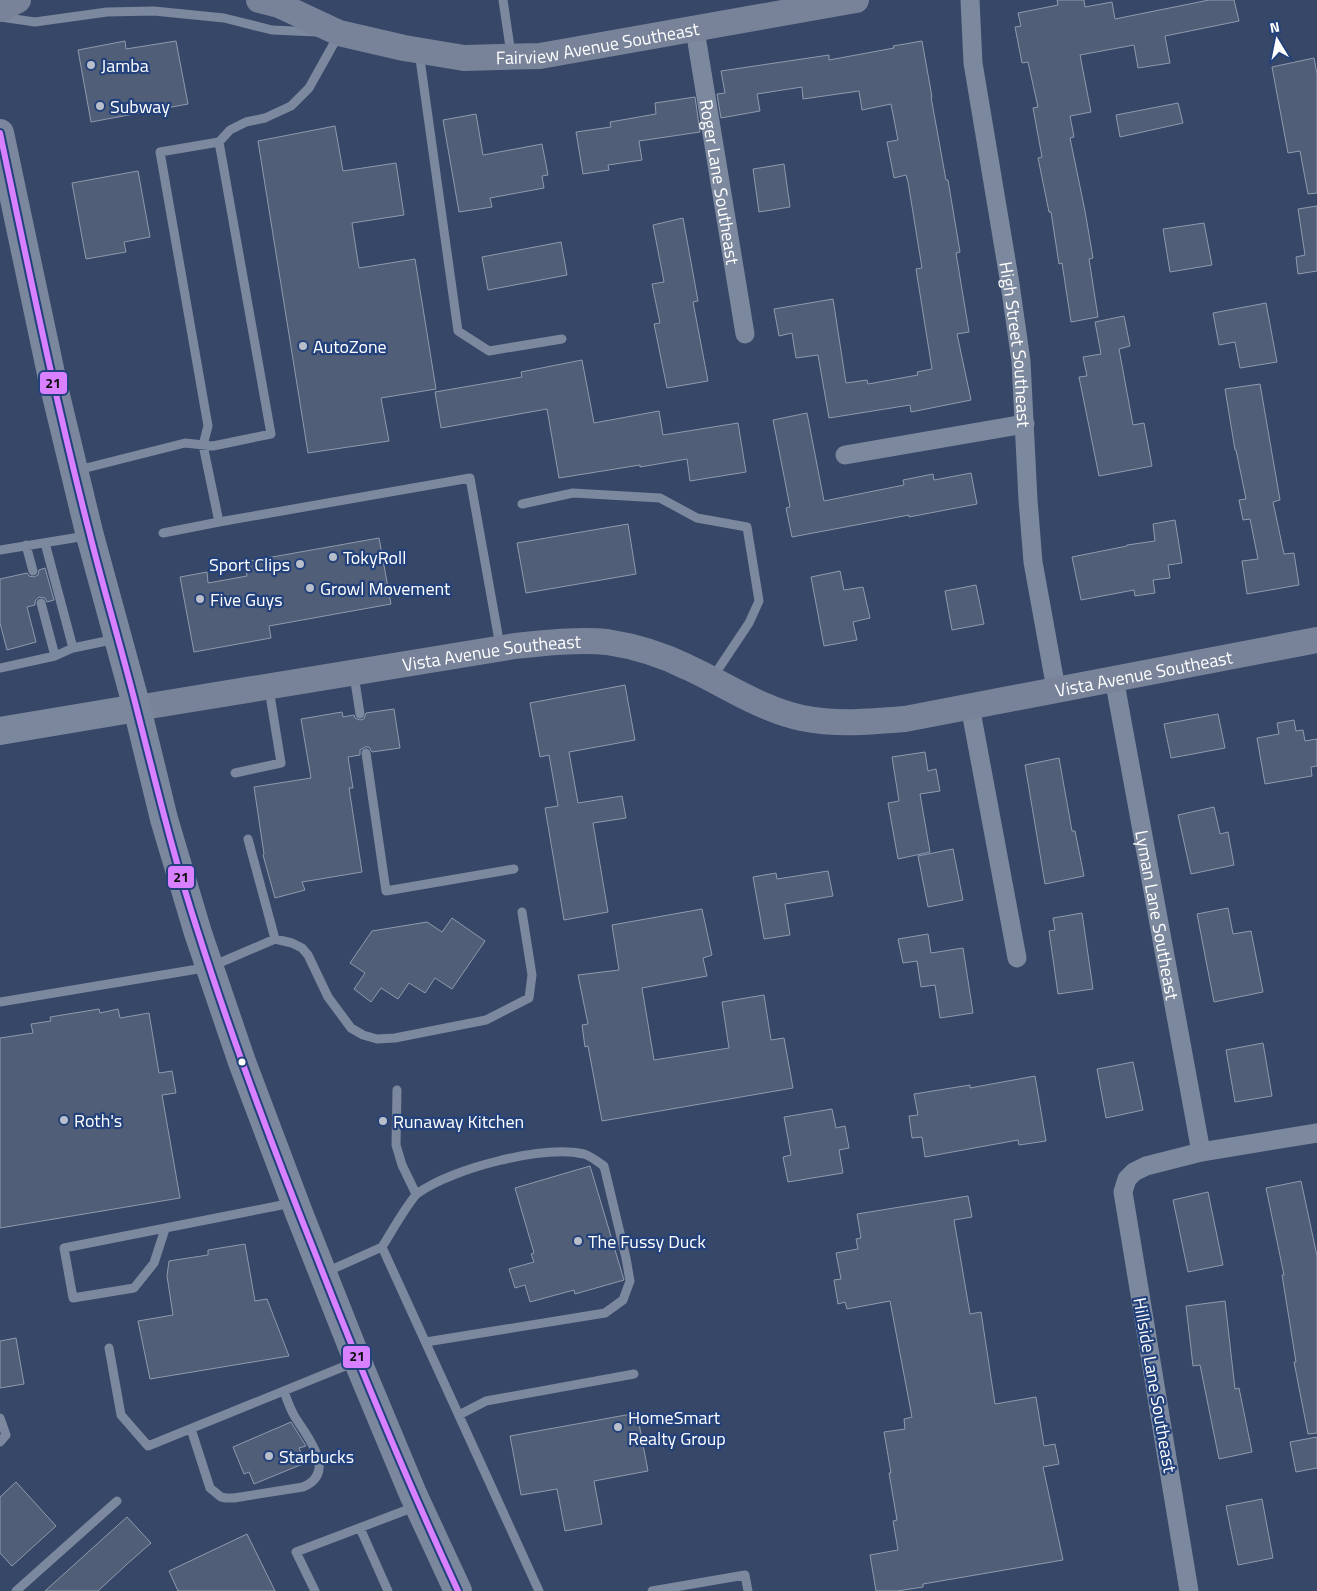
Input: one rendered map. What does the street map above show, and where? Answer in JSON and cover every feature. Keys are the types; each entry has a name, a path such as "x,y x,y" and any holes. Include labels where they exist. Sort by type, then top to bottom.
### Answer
{"main road":[{"path":"0,9 18,0"},
{"name":"Fairview Avenue Southeast","path":"260,0 279,5 340,33 419,51 464,58 540,56 695,30 801,5 856,0"},
{"path":"0,133 53,383 90,536 137,708 164,818 210,968 242,1062 323,1274 419,1506 458,1591"},
{"name":"Vista Avenue Southeast","path":"0,731 500,648 552,642 606,642 645,652 686,666 758,703 802,718 855,724 905,719 1317,640"}],"street":[{"name":"High Street Southeast","path":"970,0 973,63 1021,361 1031,544 1056,689"},
{"name":"Roger Lane Southeast","path":"695,30 745,334"},
{"path":"845,456 1025,424"},
{"name":"Lyman Lane Southeast","path":"1114,678 1201,1152"},
{"path":"970,706 1017,958"},
{"path":"1201,1152 1317,1133"},
{"name":"Hillside Lane Southeast","path":"1189,1591 1123,1192 1127,1179 1134,1172 1146,1166 1201,1152"}],"lane":[{"path":"503,0 512,57"},
{"name":"Fairview Avenue Southeast","path":"0,17 35,22 107,12 154,11 224,18 272,30 340,33"},
{"path":"219,522 203,445 208,426 160,152 220,142 230,130 246,122 265,118 291,106 309,88 340,33"},
{"path":"419,51 458,331 489,351 562,339"},
{"path":"74,471 185,442 213,446 271,434 220,142"},
{"path":"163,533 470,478 500,648"},
{"path":"522,504 573,493 660,498 697,518 747,527 759,601 749,623 712,680"},
{"path":"0,550 90,536"},
{"path":"45,543 73,648"},
{"path":"26,546 33,571"},
{"path":"42,604 55,656"},
{"path":"0,668 55,656 73,648 117,639"},
{"path":"354,672 360,714"},
{"path":"235,773 281,763 268,686"},
{"path":"366,754 386,891 514,869"},
{"path":"248,839 275,939"},
{"path":"0,1002 210,968 275,939 292,943 302,948 308,955 328,997 351,1028 377,1039 396,1038 486,1020 529,998 532,975 522,912"},
{"path":"396,1090 396,1145 402,1165 416,1194"},
{"path":"323,1274 382,1247 416,1194 449,1176 504,1159 554,1152 586,1154 604,1166 630,1281 623,1300 605,1313 426,1342"},
{"path":"165,1229 154,1263 134,1288 73,1298 64,1248 295,1203"},
{"path":"382,1247 538,1591"},
{"path":"109,1348 121,1415 148,1446 358,1361"},
{"path":"459,1414 486,1401 634,1374"},
{"path":"191,1429 210,1488 221,1497 234,1498 303,1487 311,1484 319,1471 319,1462 284,1391"},
{"path":"0,1418 6,1435 0,1442"},
{"path":"16,1591 117,1501"},
{"path":"315,1591 296,1552 419,1506"},
{"path":"360,1528 388,1591"},
{"path":"652,1591 745,1575 748,1591"}],"building":[{"path":"1057,0 1084,0 1085,7 1112,2 1115,19 1209,0 1234,0 1239,21 1165,36 1170,63 1138,68 1134,45 1080,55 1091,112 1070,116 1074,137 1070,138 1093,258 1089,259 1098,317 1071,322 1062,263 1059,264 1051,212 1049,212 1038,158 1042,157 1033,108 1038,107 1028,62 1022,63 1015,27 1021,26 1018,13 1058,5"},
{"path":"125,41 126,49 176,41 188,104 91,122 78,50"},
{"path":"922,41 960,252 956,253 969,332 957,334 971,400 911,412 910,405 829,418 818,355 796,358 792,333 779,336 774,309 833,299 846,383 867,380 868,384 918,375 917,372 932,369 916,269 922,268 908,182 906,175 894,178 887,142 898,140 891,104 862,110 859,91 803,99 802,87 757,94 760,111 721,118 717,94 725,93 721,71 829,55 829,60"},
{"path":"1314,58 1317,74 1317,193 1308,194 1300,151 1288,153 1272,67"},
{"path":"695,97 700,132 639,141 642,160 608,165 609,170 583,174 576,132 611,127 610,122 656,114 655,103"},
{"path":"1178,103 1183,123 1120,137 1116,115"},
{"path":"476,114 483,155 542,144 548,175 542,176 544,188 490,198 492,207 459,212 443,120"},
{"path":"335,126 343,171 396,163 404,215 352,223 359,268 415,259 436,389 381,398 389,441 308,453 258,141"},
{"path":"784,164 790,207 759,212 753,169"},
{"path":"138,171 150,237 124,242 126,252 86,259 72,183"},
{"path":"1317,206 1317,271 1298,274 1296,257 1305,255 1298,209"},
{"path":"683,218 698,301 693,302 708,381 667,388 654,324 660,323 652,284 664,282 653,225"},
{"path":"1204,223 1212,265 1170,272 1163,229"},
{"path":"561,242 567,275 488,290 482,257"},
{"path":"1266,303 1277,362 1240,368 1235,342 1219,345 1213,313"},
{"path":"1124,316 1130,346 1119,349 1133,425 1144,423 1152,466 1099,476 1079,377 1087,376 1083,357 1101,354 1095,322"},
{"path":"582,360 594,423 659,411 663,435 738,423 746,472 690,481 687,459 559,478 547,409 441,428 435,392 522,377 521,372"},
{"path":"1260,384 1280,500 1273,502 1284,554 1294,553 1299,585 1247,594 1242,561 1258,559 1250,519 1243,520 1239,500 1246,499 1235,450 1225,389"},
{"path":"807,413 824,501 904,485 903,480 933,474 934,480 971,473 977,504 792,537 786,508 790,507 773,420"},
{"path":"1175,520 1182,563 1168,565 1170,578 1153,580 1155,593 1135,596 1134,590 1081,600 1072,557 1155,541 1153,524"},
{"path":"628,524 636,574 526,593 517,543"},
{"path":"379,538 391,604 269,626 271,638 194,652 180,577 207,572 208,583 247,576 244,562"},
{"path":"45,568 54,600 47,602 45,598 39,597 35,601 35,605 27,607 36,642 7,650 0,623 0,579 27,573 29,576 34,577 38,575 39,570"},
{"path":"840,571 844,590 863,587 870,618 853,622 857,640 824,646 811,577"},
{"path":"976,585 984,624 952,630 945,591"},
{"path":"625,685 635,740 569,752 578,803 622,796 626,818 593,823 608,912 564,920 545,808 558,806 549,755 540,757 530,703"},
{"path":"394,709 400,748 372,752 369,747 365,747 360,750 360,755 348,757 353,788 349,788 362,872 302,882 305,890 275,898 263,855 254,787 311,778 301,719 342,712 343,717 354,715 355,718 360,720 364,719 366,713"},
{"path":"1218,714 1225,748 1171,758 1164,724"},
{"path":"1294,720 1296,731 1303,730 1305,741 1317,739 1317,766 1311,767 1312,776 1265,784 1257,738 1279,734 1277,723"},
{"path":"925,752 928,771 936,769 940,791 920,794 930,852 898,859 888,803 899,801 892,757"},
{"path":"1059,758 1072,831 1075,831 1084,876 1045,884 1025,765"},
{"path":"1214,807 1220,834 1228,832 1234,865 1191,874 1178,815"},
{"path":"953,849 963,900 928,907 918,856"},
{"path":"828,871 833,896 785,904 790,935 764,939 753,877 776,873 777,879"},
{"path":"1228,908 1233,934 1251,931 1263,992 1214,1002 1197,914"},
{"path":"702,909 712,955 703,958 707,976 642,988 654,1060 729,1048 722,1002 764,995 771,1040 784,1038 793,1088 602,1121 588,1046 585,1047 582,1025 588,1024 578,975 619,970 612,925"},
{"path":"1082,913 1093,989 1058,994 1049,931 1055,930 1053,918"},
{"path":"452,918 485,941 452,989 435,978 425,993 409,983 398,999 381,988 371,1002 354,989 365,973 350,963 372,931 427,922 442,932"},
{"path":"928,934 931,953 963,948 973,1013 940,1018 935,985 921,987 917,961 903,963 898,939"},
{"path":"99,1009 100,1013 118,1009 120,1018 149,1013 159,1073 172,1071 176,1093 162,1095 180,1198 0,1228 0,1038 33,1033 31,1024 51,1021 50,1017"},
{"path":"1263,1043 1272,1096 1235,1102 1226,1050"},
{"path":"1133,1062 1143,1110 1106,1118 1097,1069"},
{"path":"1035,1076 1046,1141 1019,1145 1018,1140 925,1157 922,1137 912,1138 909,1116 918,1115 914,1094 970,1085 970,1088"},
{"path":"832,1109 836,1128 845,1126 849,1148 839,1150 843,1173 788,1182 783,1157 791,1155 784,1117"},
{"name":"The Fussy Duck","path":"590,1166 624,1280 575,1294 574,1290 530,1302 525,1285 515,1288 509,1269 534,1262 531,1254 534,1253 515,1188"},
{"path":"1301,1181 1317,1256 1317,1433 1308,1434 1294,1362 1296,1362 1282,1275 1284,1275 1266,1188"},
{"path":"1208,1192 1223,1265 1188,1272 1173,1200"},
{"path":"968,1196 972,1217 954,1220 970,1314 981,1312 995,1404 1036,1397 1044,1446 1055,1444 1059,1464 1043,1467 1063,1560 923,1584 923,1587 897,1591 876,1591 870,1555 898,1550 893,1521 897,1520 884,1432 905,1429 904,1419 912,1417 890,1301 847,1309 845,1302 838,1304 834,1280 841,1279 836,1253 858,1249 856,1239 861,1238 857,1214"},
{"path":"245,1244 255,1301 267,1299 289,1356 150,1379 138,1321 173,1315 167,1276 169,1261 208,1255 208,1250"},
{"path":"1225,1301 1235,1389 1239,1388 1252,1452 1219,1459 1200,1365 1193,1366 1186,1306"},
{"path":"16,1338 24,1384 0,1388 0,1341"},
{"path":"637,1413 648,1471 594,1481 602,1524 565,1531 557,1489 521,1495 510,1436"},
{"name":"Starbucks","path":"291,1422 306,1446 299,1448 305,1463 254,1484 249,1472 244,1474 233,1447"},
{"path":"1317,1437 1317,1468 1296,1472 1290,1442"},
{"path":"16,1482 56,1526 12,1566 0,1553 0,1497"},
{"path":"1262,1499 1273,1558 1238,1565 1226,1506"},
{"path":"127,1517 151,1543 98,1591 45,1591"},
{"path":"247,1534 275,1591 178,1591 169,1571"}],"transit line":[{"name":"21","path":"0,133 65,432 95,553 189,905 240,1055 301,1218 350,1342 458,1591"}],"place":[{"name":"Jamba","path":"91,65"},
{"name":"Subway","path":"100,106"},
{"name":"AutoZone","path":"303,346"},
{"name":"TokyRoll","path":"333,557"},
{"name":"Sport Clips","path":"300,564"},
{"name":"Growl Movement","path":"310,588"},
{"name":"Five Guys","path":"200,599"},
{"name":"Roth's","path":"64,1120"},
{"name":"Runaway Kitchen","path":"383,1121"},
{"name":"The Fussy Duck","path":"578,1241"},
{"name":"HomeSmart Realty Group","path":"618,1427"},
{"name":"Starbucks","path":"269,1456"}]}
